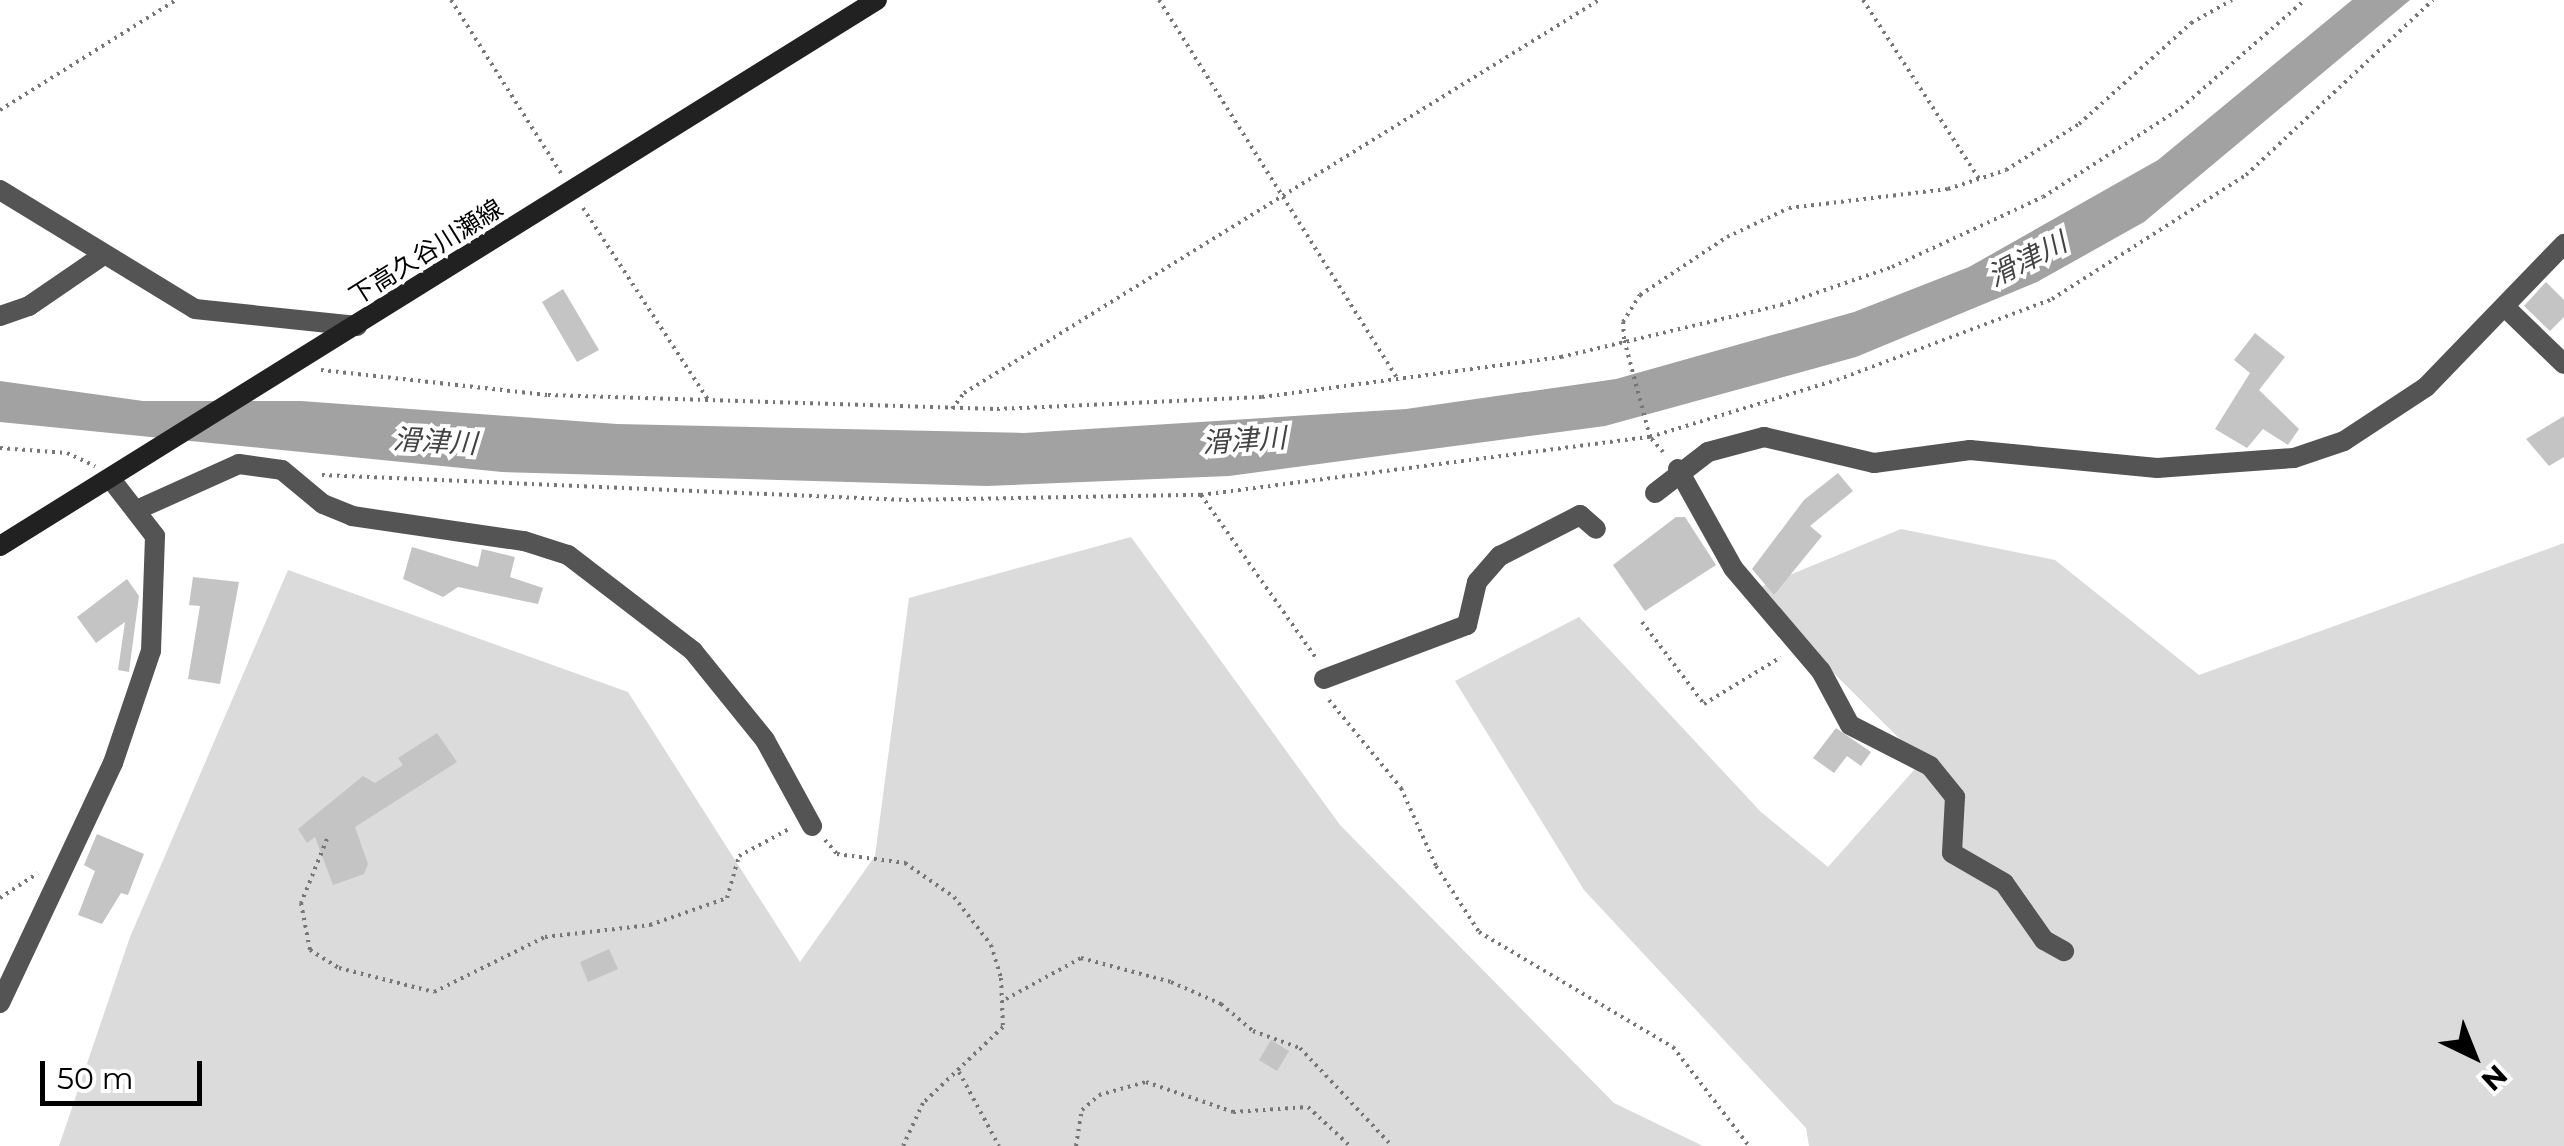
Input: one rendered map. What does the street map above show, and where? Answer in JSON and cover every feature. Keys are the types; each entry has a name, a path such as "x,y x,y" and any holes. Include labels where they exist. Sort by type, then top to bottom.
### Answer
{"main road":[{"name":"下高久谷川瀬線","path":"0,546 878,0"}],"street":[{"path":"0,190 195,310 357,326"},
{"path":"1654,493 1678,469 1764,437 1874,463 1970,450 2157,468 2294,458 2344,441 2426,387 2564,244"},
{"path":"0,316 29,306 102,256"},
{"path":"2505,307 2564,364"},
{"path":"140,508 239,464 282,470 323,504 352,516 524,541 568,555 693,651 765,740 812,826"},
{"path":"1678,469 1733,568 1821,671 1850,725 1930,766 1958,806 1948,849 2017,894 2044,940 2064,951"},
{"path":"0,1003 113,763 151,652 156,556 140,508 119,472"},
{"path":"1324,679 1467,625 1476,582 1500,556 1580,515 1596,529"}],"path":[{"path":"0,110 176,0"},
{"path":"1159,0 1400,382"},
{"path":"952,408 964,392 1599,0"},
{"path":"1862,0 1981,181"},
{"path":"1678,469 1650,438 1624,339 1623,322 1640,295 1768,216 1810,202 1981,181 2079,124 2191,23 2232,0"},
{"path":"308,356 326,376 548,396 952,408 1120,407 1400,382 1781,305 1892,267 2043,197 2181,108 2305,0"},
{"path":"317,474 906,500 1201,495 1650,438 1837,380 2052,299 2246,175 2433,0"},
{"path":"0,448 85,457 119,472"},
{"path":"1201,495 1303,633 1324,679 1331,709 1402,788 1436,866 1479,932 1673,1047 1749,1146"},
{"path":"1642,622 1704,704 1769,669 1792,639"},
{"path":"327,839 300,903 310,950 339,968 434,992 545,936 650,926 727,898 748,848 812,826 837,854 905,864 954,897 991,945 1006,999 1003,1027 924,1104 903,1146"},
{"path":"1006,999 1082,958 1171,982 1222,1004 1252,1032 1300,1048 1392,1146"},
{"path":"959,1072 998,1146"},
{"path":"1076,1146 1075,1126 1090,1102 1146,1082 1233,1112 1308,1106 1350,1146"}],"shaded area":[{"path":"1901,529 2055,560 2199,675 2564,543 2564,1146 1809,1146 1806,1128 1584,890 1455,681 1579,617 1761,812 1828,867 1922,761 1751,591"},
{"path":"1131,537 1340,825 1614,1103 1703,1146 59,1146 130,937 288,570 628,692 800,962 875,856 909,598"}],"water":[{"name":"滑津川","path":"2352,0 2410,0 2144,222 2037,282 1856,357 1605,426 1229,476 987,486 502,472 0,422 0,381 143,401 301,401 617,424 1024,433 1406,409 1616,379 1854,312 1969,267 2158,160"}],"building":[{"path":"2546,282 2564,300 2564,317 2550,331 2524,306"},
{"path":"563,289 599,350 577,362 542,302"},
{"path":"2255,333 2285,357 2259,390 2299,429 2288,445 2263,429 2247,448 2215,429 2250,373 2234,360"},
{"path":"2564,416 2564,457 2549,466 2526,439"},
{"path":"1838,473 1853,491 1810,526 1822,536 1774,595 1752,569 1804,500"},
{"path":"1676,517 1685,517 1716,565 1645,611 1613,565"},
{"path":"412,547 478,567 482,549 515,557 510,577 543,588 538,604 458,587 443,597 403,579"},
{"path":"193,577 239,582 220,684 188,679 200,606 189,605"},
{"path":"127,579 139,596 129,672 118,670 125,622 96,643 77,617"},
{"path":"1836,728 1871,752 1861,766 1847,756 1834,773 1813,758"},
{"path":"437,733 457,762 355,827 368,864 364,874 333,885 315,837 307,843 298,829 363,776 375,783 403,765 398,758"},
{"path":"97,834 144,854 128,895 121,893 102,924 78,915 95,871 84,865"},
{"path":"609,949 618,969 588,982 580,962"},
{"path":"1271,1040 1289,1051 1277,1071 1259,1060"}]}
